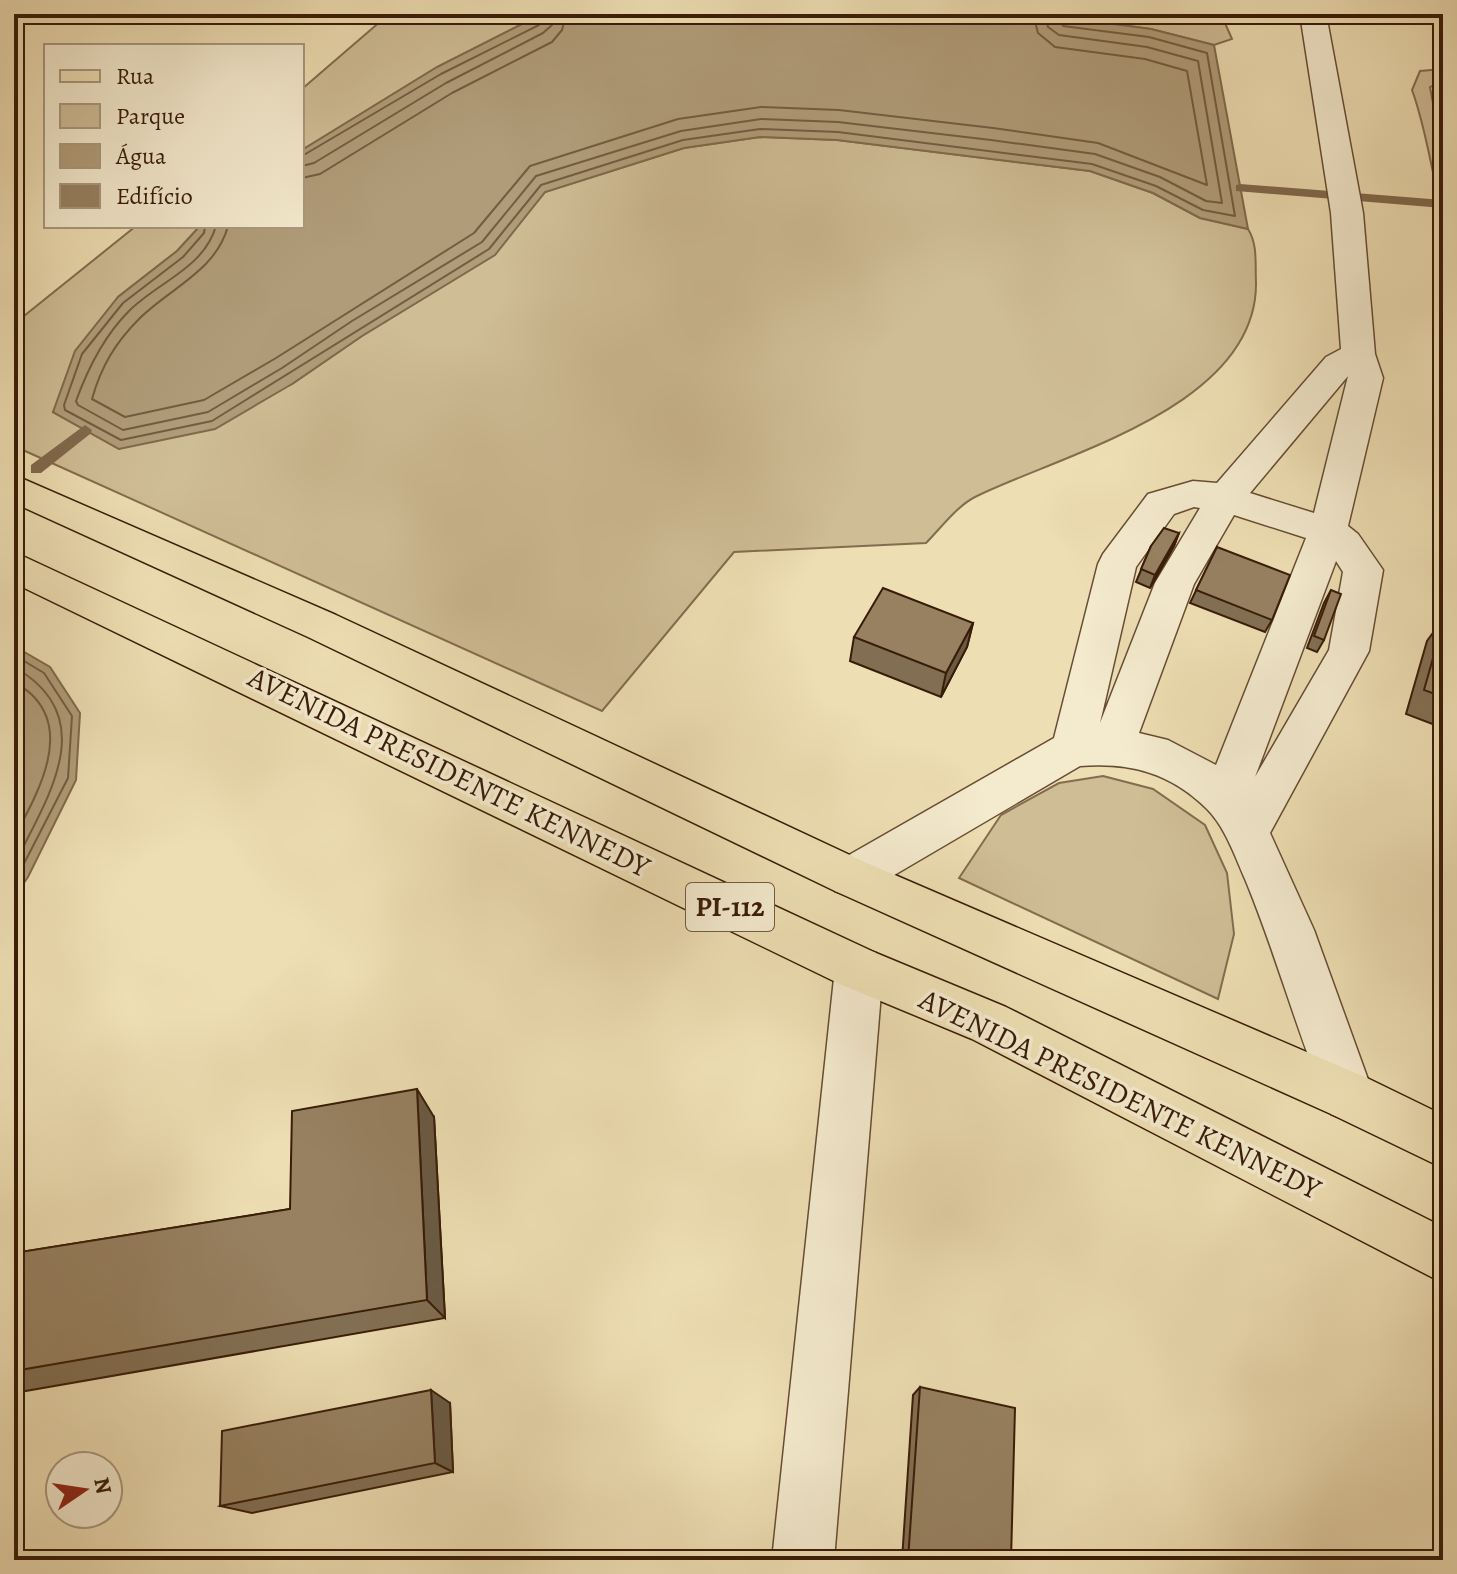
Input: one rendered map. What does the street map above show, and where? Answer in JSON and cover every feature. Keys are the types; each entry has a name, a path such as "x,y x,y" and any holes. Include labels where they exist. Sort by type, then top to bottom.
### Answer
{"main road":[{"name":"PI-112","path":"14,488 322,626 851,877 1349,1096 1443,1142"},
{"name":"AVENIDA PRESIDENTE KENNEDY","path":"14,566 859,969 989,1023 1443,1256"}],"street":[{"path":"1236,815 1328,531 1366,378 1358,354 1347,213 1313,14"},
{"path":"1093,747 1175,583 1225,498 1338,365 1358,354"},
{"path":"1093,747 1117,564 1161,504 1193,494 1225,498 1328,531 1344,544 1363,570 1349,651 1236,815"},
{"path":"851,877 926,831 1093,747 1153,753 1192,771 1236,815 1290,930 1349,1096"},
{"path":"803,1560 859,969"}],"green space":[{"path":"389,14 542,14 437,67 304,149 304,87"},
{"path":"1039,14 1221,14 1232,39 1214,45 1151,29"},
{"path":"1443,69 1443,81 1430,87 1443,158 1443,214 1412,90 1420,71"},
{"path":"760,137 837,140 1090,171 1153,193 1200,218 1248,229 1255,248 1256,282 1248,325 1225,362 1191,394 1103,443 975,497 955,512 926,543 734,552 602,711 14,446 14,324 134,228 198,228 177,251 118,297 53,412 119,449 292,384 362,336 494,255 545,192 684,148"},
{"path":"1103,776 1153,789 1205,825 1227,873 1234,934 1218,999 959,878 1001,815 1059,783"}],"water":[{"path":"542,14 1039,14 1151,29 1214,45 1248,229 1200,218 1153,193 1090,171 837,140 760,137 684,148 545,192 495,255 362,336 292,384 215,429 119,449 53,412 75,351 118,297 177,251 198,228 304,228 304,149 437,67"},
{"path":"14,646 50,667 80,713 76,780 28,877 14,897"}],"building":[{"path":"1164,528 1179,533 1155,575 1141,569 1151,546"},
{"path":"1217,547 1290,575 1272,620 1196,590"},
{"path":"883,588 973,623 946,673 854,637"},
{"path":"1331,590 1341,594 1324,640 1314,636"},
{"path":"1443,623 1443,697 1424,690"},
{"path":"417,1089 427,1300 14,1371 14,1253 290,1209 292,1111"},
{"path":"920,1387 1015,1408 1011,1560 908,1560"},
{"path":"431,1390 435,1463 220,1506 222,1431"}],"waterway":[{"path":"1240,188 1443,204"},
{"path":"36,469 85,430"}]}
